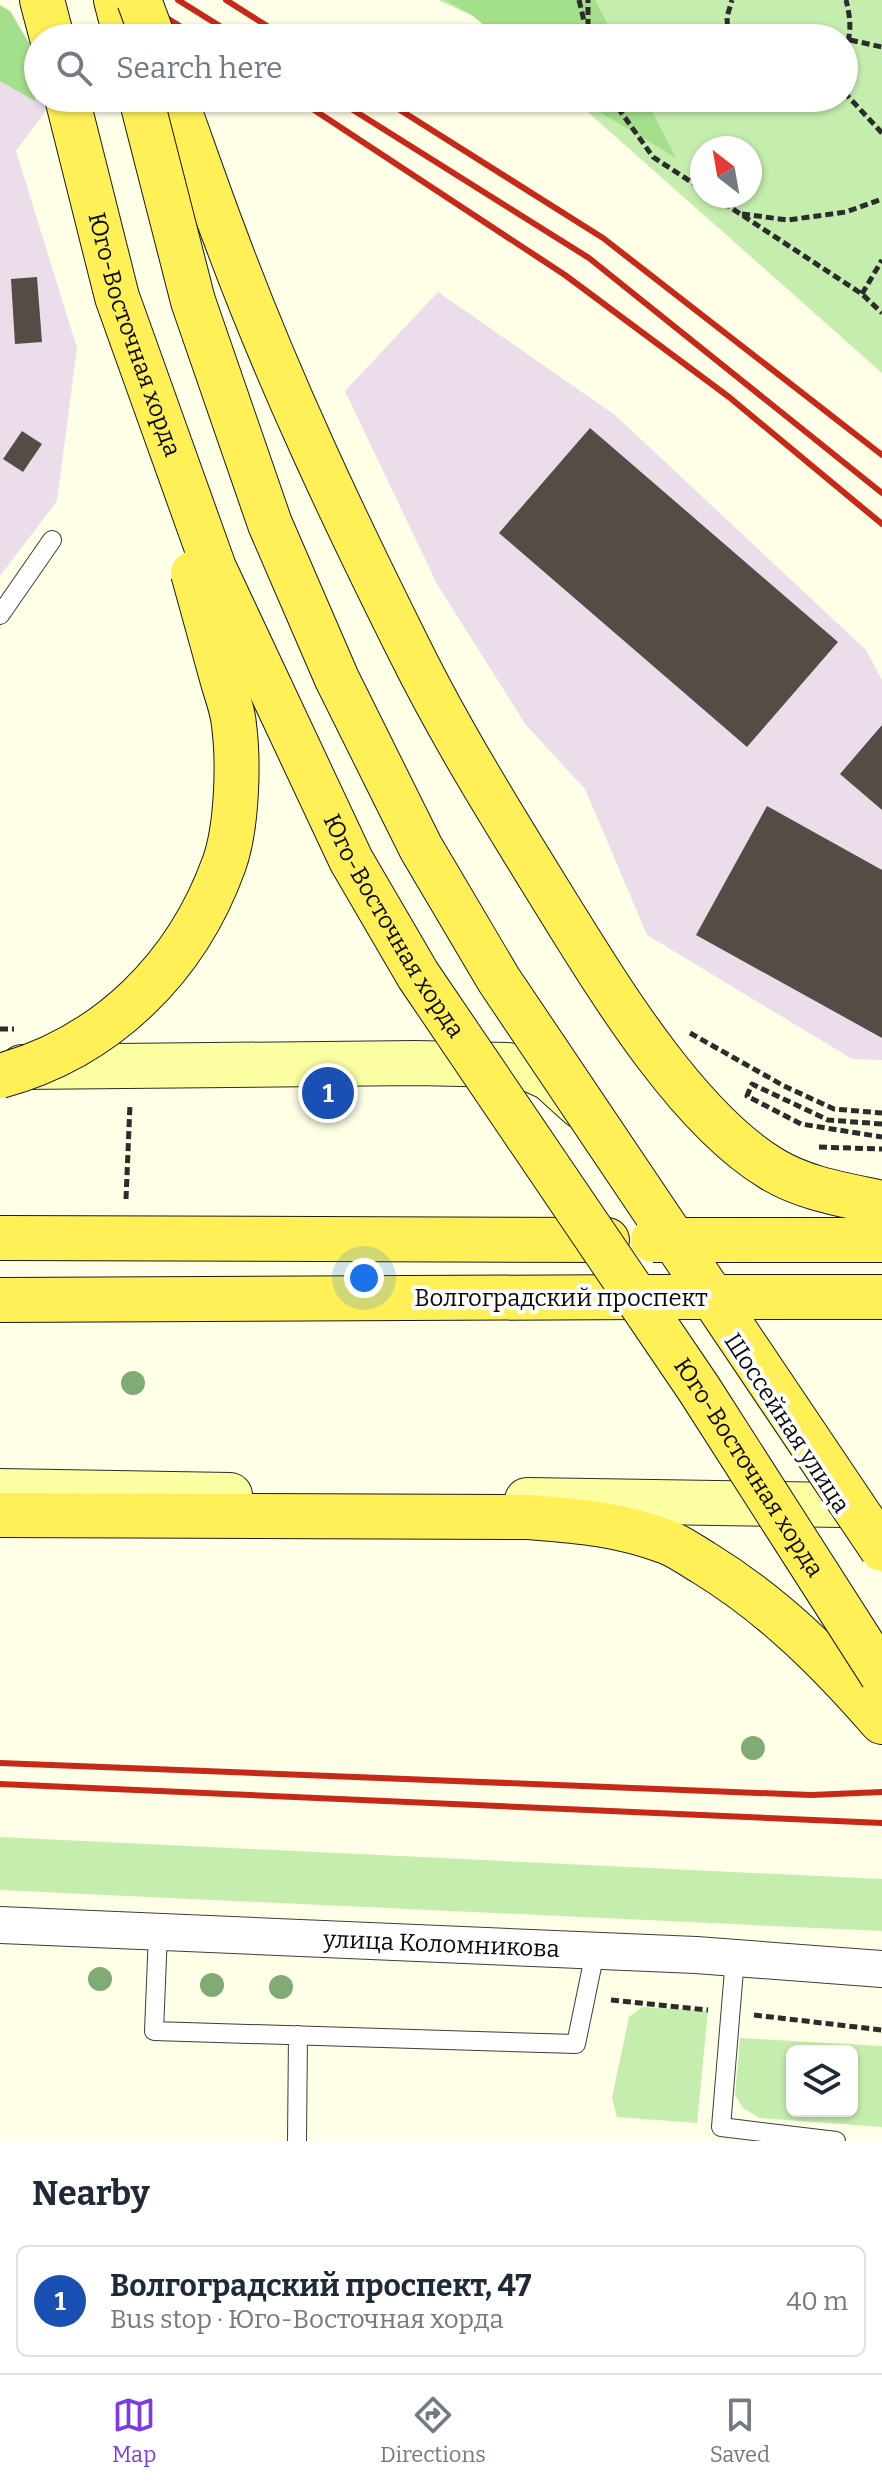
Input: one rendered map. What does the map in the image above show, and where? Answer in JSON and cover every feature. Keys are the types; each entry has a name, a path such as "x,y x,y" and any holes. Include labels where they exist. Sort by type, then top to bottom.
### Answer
{"main road":[{"path":"42,0 48,24"},
{"path":"116,0 122,24"},
{"path":"139,0 148,24"},
{"name":"Юго-Восточная хорда","path":"71,112 117,297 214,568 351,860 418,975 699,1389 882,1675"},
{"path":"145,112 193,301 270,524 337,679 421,848 499,980 880,1555"},
{"path":"180,112 226,240 315,453 410,652 499,811 606,983 672,1074 720,1128 772,1169 817,1172 882,1203"},
{"path":"0,1076 75,1044 119,1018 166,970 200,920 225,861 236,795 234,723 117,297"},
{"name":"Шоссейная улица","path":"0,1068 416,1063 507,1065 529,1069 549,1078 590,1117 841,1505 880,1555"},
{"path":"0,1208 226,1239"},
{"path":"0,1238 882,1240"},
{"name":"Волгоградский проспект","path":"0,1300 882,1297"},
{"path":"0,1491 841,1505"},
{"path":"0,1515 529,1517 600,1522 670,1543 724,1575 779,1616 829,1662 882,1722"}],"street":[{"name":"улица Коломникова","path":"0,1925 735,1958 882,1969"}],"lane":[{"path":"0,615 52,540"},
{"path":"158,1933 154,2031 576,2044 595,1952"},
{"path":"735,1958 721,2127 836,2141"},
{"path":"297,2141 298,2035"}],"path":[{"path":"579,0 585,24"},
{"path":"588,0 588,24"},
{"path":"727,24 732,0"},
{"path":"846,0 851,24"},
{"path":"858,42 882,47"},
{"path":"858,107 882,133"},
{"path":"621,112 653,157 690,181"},
{"path":"741,214 788,220 846,212 882,199"},
{"path":"732,208 862,294 882,313"},
{"path":"862,294 882,260"},
{"path":"687,1032 784,1086 834,1109 882,1113"},
{"path":"882,1124 828,1120 752,1084 747,1096 801,1124 882,1137"},
{"path":"126,1199 131,1088"},
{"path":"817,1172 819,1147 882,1149"}],"shaded area":[{"path":"0,33 24,47 24,112 45,112 16,151 77,348 57,501 0,576"},
{"path":"438,292 615,415 866,650 882,680 882,1060 852,1059 647,935 585,789 526,725 437,584 345,391"}],"green space":[{"path":"438,0 882,0 882,373 696,208 762,208 762,136 690,136 690,203 588,112 858,112 858,24 483,24 473,16"},
{"path":"445,0 595,0 608,24 483,24"},
{"path":"0,5 10,11 24,34 24,95 0,81"},
{"path":"599,112 652,112 676,158"},
{"path":"0,1837 882,1879 882,1931 0,1890"},
{"path":"642,2007 708,2011 697,2123 617,2117 612,2098 629,2017"},
{"path":"740,2038 882,2046 882,2127 760,2118 743,2108 735,2095"}],"building":[{"path":"37,277 42,342 15,344 11,279"},
{"path":"590,428 838,642 747,747 499,533"},
{"path":"22,431 42,444 23,472 3,459"},
{"path":"882,725 882,810 840,774"},
{"path":"767,806 882,870 882,1038 696,935"}],"railway":[{"path":"138,0 177,24"},
{"path":"178,0 217,24"},
{"path":"226,0 264,24"},
{"path":"317,112 565,275 729,397 882,524"},
{"path":"356,112 589,258 882,493"},
{"path":"403,112 603,238 882,455"},
{"path":"0,1763 811,1795 882,1792"},
{"path":"0,1784 882,1823"}],"place":[{"name":"Волгоградский проспект, 47","path":"328,1093"}]}
